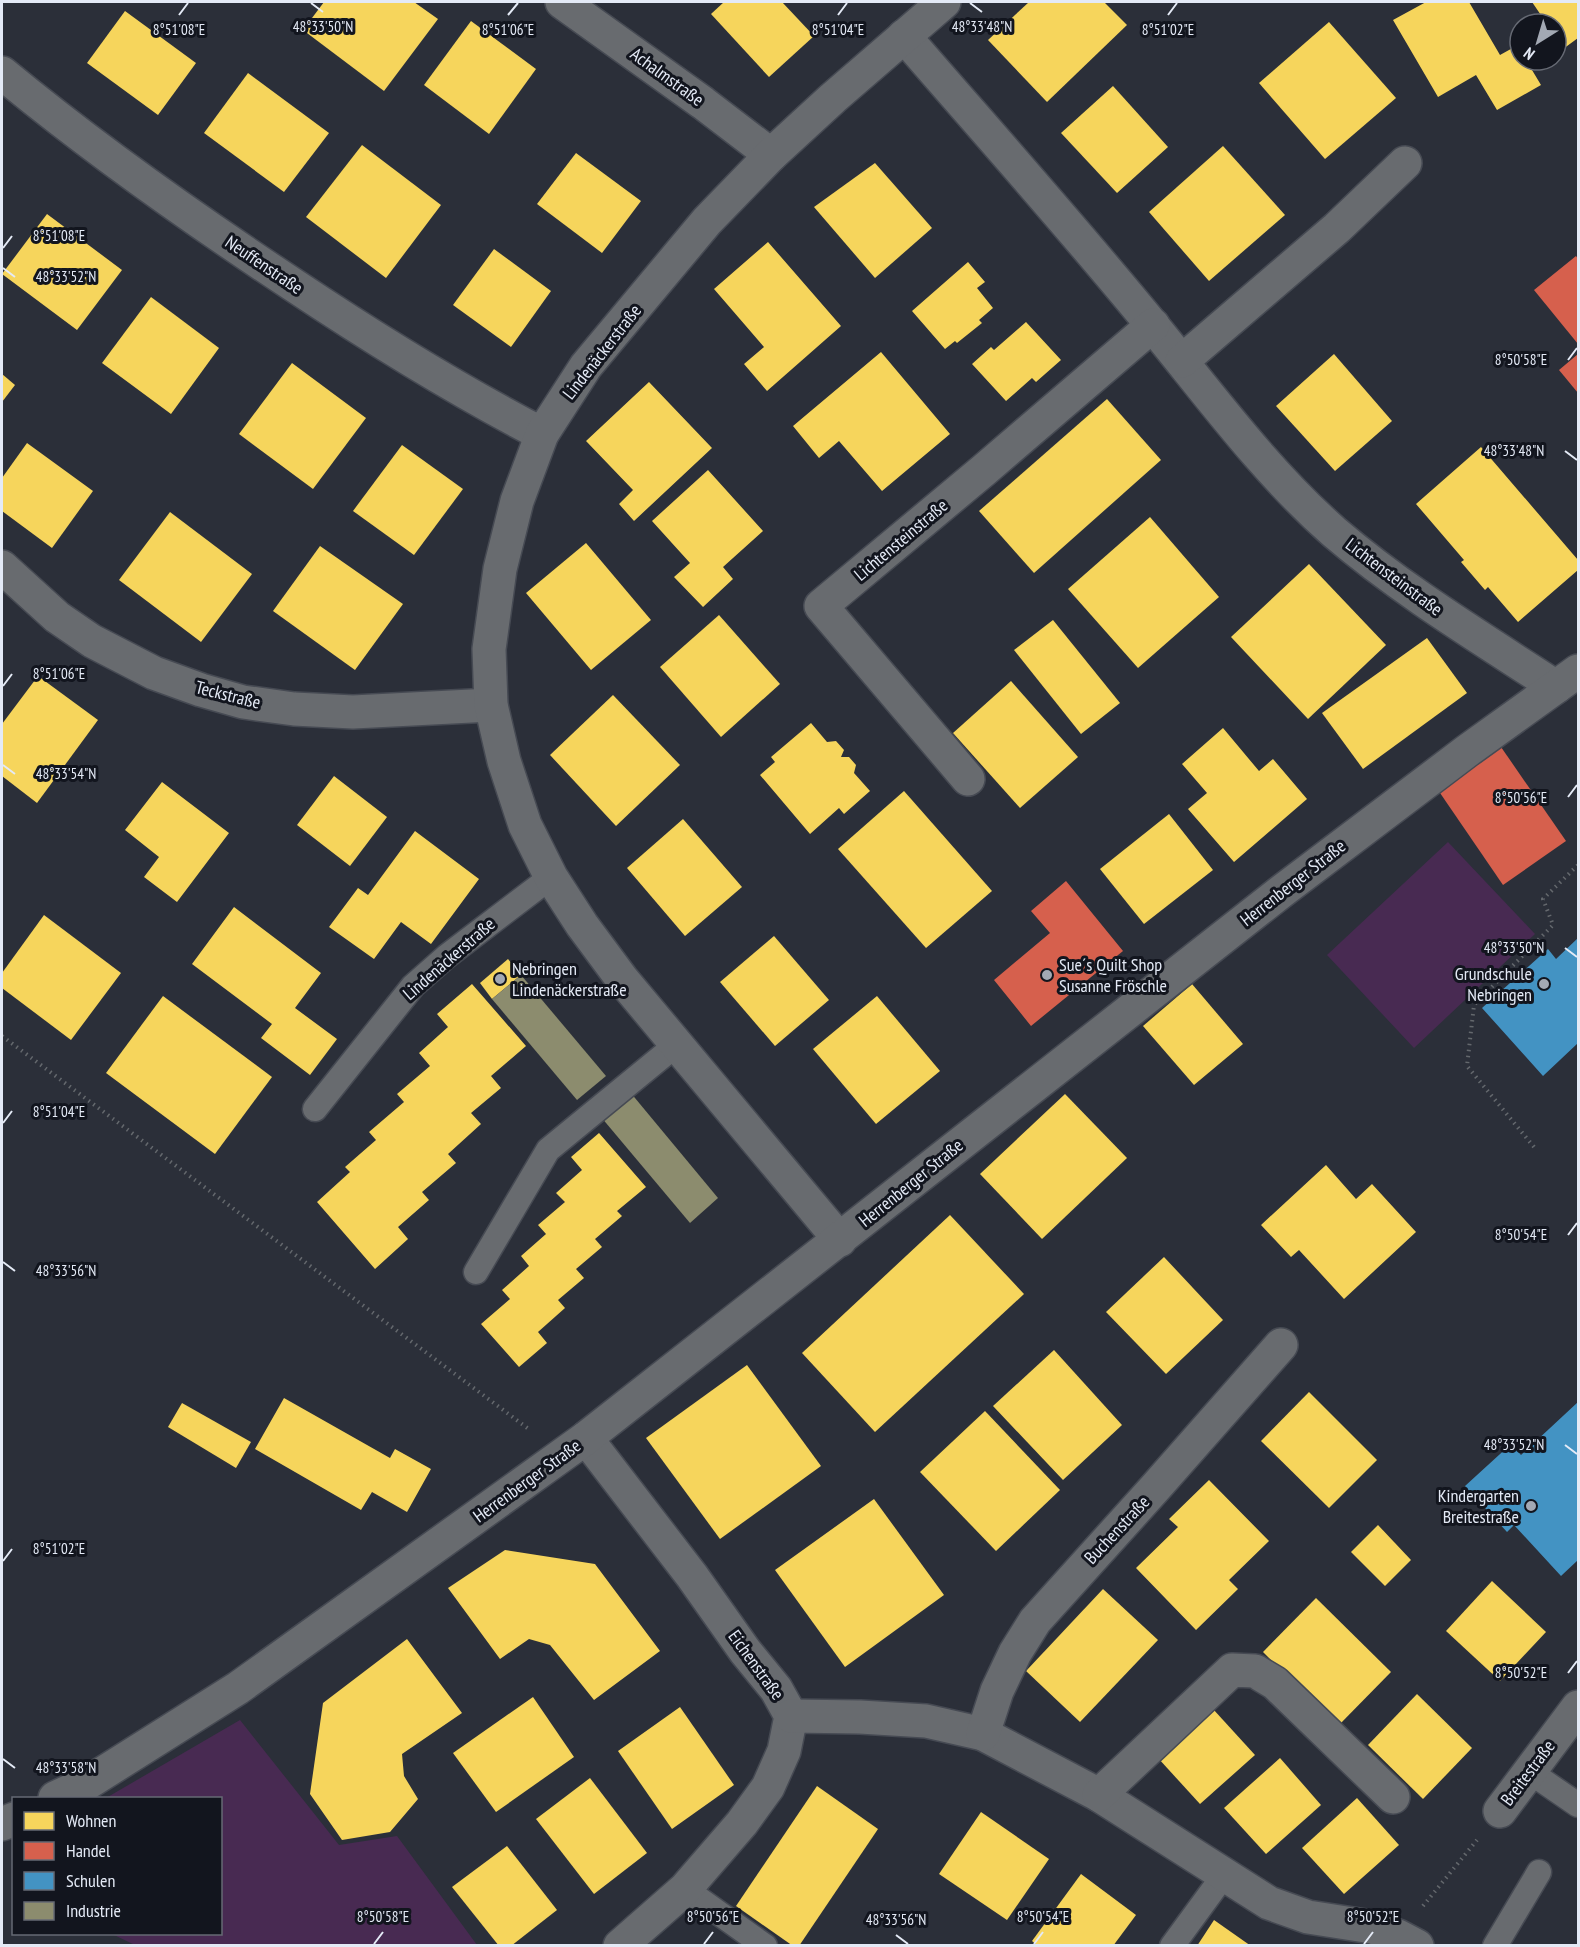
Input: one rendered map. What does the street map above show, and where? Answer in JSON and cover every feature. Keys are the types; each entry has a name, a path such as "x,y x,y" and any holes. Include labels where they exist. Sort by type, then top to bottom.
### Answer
{"street":[{"name":"Achalmstraße","path":"562,2 771,155"},
{"name":"Lindenäckerstraße","path":"840,1240 621,979 551,877 525,825 504,761 491,705 489,649 500,569 517,501 542,434 586,366 707,221 771,155 944,2"},
{"name":"Lichtensteinstraße","path":"904,36 1153,325 1278,479 1334,532 1378,568 1431,605 1567,679"},
{"name":"Neuffenstraße","path":"2,73 130,172 234,246 437,376 542,434"},
{"path":"1182,362 1337,228 1405,163"},
{"name":"Lichtensteinstraße","path":"968,779 821,606 1153,325"},
{"name":"Teckstraße","path":"2,567 57,617 92,640 154,673 211,693 243,702 294,709 352,712 491,705"},
{"name":"Herrenberger Straße","path":"57,1797 89,1782 238,1688 574,1446 840,1240 1309,870 1567,679"},
{"name":"Buchenstraße","path":"983,1734 997,1691 1010,1662 1035,1621 1281,1344"},
{"name":"Eichenstraße","path":"574,1446 692,1576 776,1689 791,1716 784,1751 768,1787 730,1837 685,1889 620,1946"},
{"path":"1099,1795 1232,1670 1255,1671 1275,1683 1393,1797"},
{"name":"Breitestraße","path":"1500,1811 1578,1707"},
{"path":"791,1716 926,1721 983,1734 1099,1795 1269,1903 1308,1917 1372,1927 1408,1941"}],"lane":[{"name":"Lindenäckerstraße","path":"315,1109 413,986 447,956 551,877"},
{"path":"476,1272 548,1150 676,1045"},
{"path":"1530,1772 1578,1805"},
{"path":"1495,1946 1539,1872"},
{"path":"1172,1946 1224,1875"},
{"path":"685,1889 765,1946"}],"path":[{"path":"1534,1148 1467,1066 1474,1005 1553,926 1543,899 1578,865"},
{"path":"2,1036 574,1446"},
{"path":"1408,1941 1500,1811"}],"shaded area":[{"path":"1448,842 1535,934 1414,1048 1327,955"},
{"path":"240,1720 339,1845 397,1836 477,1945 137,1946 114,1935 222,1935 222,1797 108,1797"}],"building: Wohnen":[{"path":"324,2 414,2 438,19 384,91 303,30"},
{"path":"724,2 782,2 814,36 769,77 711,14"},
{"path":"1029,2 1104,2 1127,25 1047,102 988,40"},
{"path":"1426,2 1469,2 1500,55 1508,51 1508,72 1533,72 1541,85 1497,110 1476,75 1438,97 1393,20"},
{"path":"1532,2 1578,2 1578,38 1568,45 1568,12 1539,12"},
{"path":"125,11 196,63 158,115 87,63"},
{"path":"471,21 536,69 489,134 424,85"},
{"path":"1329,22 1396,98 1325,159 1259,83"},
{"path":"248,73 329,133 284,192 204,133"},
{"path":"1113,86 1168,147 1117,193 1061,133"},
{"path":"362,145 441,205 386,278 306,217"},
{"path":"1223,146 1285,215 1209,281 1149,212"},
{"path":"576,153 641,201 602,253 537,204"},
{"path":"875,163 932,228 875,278 814,207"},
{"path":"47,214 122,270 77,330 2,274"},
{"path":"768,242 841,326 767,391 744,364 764,347 714,289"},
{"path":"494,249 551,291 511,347 453,305"},
{"path":"968,262 985,282 977,288 993,308 979,320 982,323 957,343 955,341 945,349 912,311"},
{"path":"151,297 219,348 171,414 102,363"},
{"path":"1026,322 1061,360 1036,382 1032,378 1006,401 972,364 991,347 994,350"},
{"path":"881,352 950,434 882,491 839,441 819,458 793,426"},
{"path":"1334,354 1392,421 1335,471 1276,406"},
{"path":"292,363 366,418 313,489 239,434"},
{"path":"2,374 15,385 2,402"},
{"path":"649,382 712,448 634,521 619,504 633,490 586,441"},
{"path":"1107,399 1161,460 1034,573 979,511"},
{"path":"27,443 93,491 52,548 2,511 2,478"},
{"path":"402,445 463,489 414,555 353,511"},
{"path":"1481,447 1578,560 1578,570 1518,622 1488,587 1485,590 1461,562 1464,560 1416,504"},
{"path":"708,470 763,531 723,567 733,579 703,607 674,577 690,563 652,521"},
{"path":"170,512 252,574 201,642 119,580"},
{"path":"1150,517 1219,597 1138,668 1068,589"},
{"path":"586,543 651,620 591,670 526,593"},
{"path":"320,546 403,604 355,670 273,611"},
{"path":"1309,564 1386,645 1308,719 1231,637"},
{"path":"719,615 780,684 721,737 660,667"},
{"path":"1053,620 1120,703 1081,734 1014,650"},
{"path":"1427,638 1467,693 1363,769 1322,713"},
{"path":"38,676 98,720 37,803 2,776 2,724"},
{"path":"1011,681 1078,757 1020,808 953,733"},
{"path":"613,695 680,765 616,826 550,755"},
{"path":"811,723 827,742 836,741 844,750 841,757 849,757 856,765 854,773 870,791 844,814 839,808 810,834 760,775 775,762 771,757"},
{"path":"1223,728 1259,771 1273,759 1307,799 1234,862 1188,809 1207,793 1182,764"},
{"path":"334,776 387,817 350,866 297,825"},
{"path":"162,782 229,833 177,902 144,877 159,857 125,830"},
{"path":"904,791 992,891 926,948 838,849"},
{"path":"1169,814 1213,870 1144,924 1100,869"},
{"path":"683,819 742,887 685,936 627,868"},
{"path":"415,831 479,879 431,944 401,922 374,959 329,927 358,888 368,895"},
{"path":"234,907 321,973 295,1008 337,1039 310,1075 261,1038 272,1024 192,964"},
{"path":"44,915 121,973 71,1040 2,988 2,973"},
{"path":"774,936 829,1000 775,1046 720,982"},
{"name":"Nebringen Lindenäckerstraße","path":"508,959 521,975 492,999 480,983"},
{"path":"472,984 526,1046 491,1076 501,1088 471,1113 481,1124 448,1154 456,1163 422,1192 429,1200 398,1227 408,1239 375,1269 317,1202 350,1172 345,1167 376,1140 369,1132 404,1102 397,1094 430,1066 419,1053 448,1027 437,1014"},
{"path":"1192,984 1243,1044 1194,1085 1143,1026"},
{"path":"163,996 272,1077 215,1154 106,1073"},
{"path":"877,996 940,1071 876,1124 813,1049"},
{"path":"1065,1094 1127,1158 1042,1239 980,1174"},
{"path":"599,1133 646,1187 617,1211 622,1216 595,1239 602,1247 576,1269 584,1278 558,1300 565,1308 538,1332 547,1343 519,1367 481,1324 510,1299 502,1290 529,1266 521,1256 546,1234 538,1225 565,1202 556,1193 582,1170 571,1157"},
{"path":"1326,1165 1356,1199 1372,1184 1416,1232 1344,1299 1299,1250 1291,1257 1261,1225"},
{"path":"950,1215 1024,1294 875,1432 802,1353"},
{"path":"1164,1257 1223,1320 1166,1374 1106,1312"},
{"path":"1054,1350 1122,1425 1063,1480 993,1406"},
{"path":"747,1365 821,1466 720,1539 646,1438"},
{"path":"1309,1392 1377,1460 1329,1508 1261,1441"},
{"path":"284,1398 390,1458 395,1449 431,1469 407,1512 372,1492 361,1510 255,1449"},
{"path":"182,1403 251,1442 236,1468 168,1427"},
{"path":"985,1411 1060,1490 996,1551 920,1472"},
{"path":"1209,1480 1269,1541 1229,1580 1238,1589 1196,1630 1136,1568 1178,1527 1169,1519"},
{"path":"874,1499 944,1595 845,1667 775,1570"},
{"path":"1378,1525 1411,1560 1385,1586 1351,1552"},
{"path":"505,1550 595,1564 660,1651 594,1700 550,1645 529,1639 500,1659 448,1588"},
{"path":"1492,1581 1546,1632 1500,1681 1446,1631"},
{"path":"1103,1589 1158,1640 1080,1722 1026,1671"},
{"path":"1316,1598 1391,1672 1338,1726 1263,1652"},
{"path":"407,1639 462,1713 402,1754 404,1776 418,1799 390,1832 342,1840 310,1794 323,1703"},
{"path":"1417,1694 1472,1748 1423,1799 1368,1745"},
{"path":"533,1697 574,1757 496,1812 453,1753"},
{"path":"680,1707 734,1785 672,1829 618,1751"},
{"path":"1213,1709 1255,1755 1200,1804 1158,1758"},
{"path":"1280,1758 1321,1805 1266,1854 1224,1808"},
{"path":"590,1778 647,1853 594,1894 536,1819"},
{"path":"817,1786 878,1829 799,1946 793,1946 736,1906"},
{"path":"1357,1798 1399,1845 1344,1894 1302,1848"},
{"path":"981,1812 1049,1859 1007,1920 939,1874"},
{"path":"507,1846 557,1910 511,1946 499,1946 452,1887"},
{"path":"1081,1874 1136,1915 1113,1946 1038,1946 1032,1941"},
{"path":"1214,1920 1251,1946 1197,1946"}],"building: Handel":[{"path":"1576,256 1578,259 1578,344 1534,290"},
{"path":"1578,354 1578,393 1559,370"},
{"path":"1501,747 1566,841 1503,885 1438,790"},
{"path":"1066,881 1123,951 1031,1026 994,980 1050,933 1031,911"}],"building: Schulen":[{"name":"Grundschule Nebringen","path":"1578,938 1578,1043 1543,1076 1482,1008 1548,949 1556,959"},
{"name":"Kindergarten Breitestraße","path":"1578,1402 1578,1560 1561,1576 1514,1525 1507,1532 1465,1486 1511,1444 1521,1455"}],"building: Industrie":[{"path":"521,975 606,1076 577,1100 492,999"},
{"path":"630,1092 718,1198 690,1223 601,1117"}],"place":[{"name":"Sue´s Quilt Shop Susanne Fröschle","path":"1047,975"},
{"name":"Nebringen Lindenäckerstraße","path":"500,979"},
{"name":"Grundschule Nebringen","path":"1544,984"},
{"name":"Kindergarten Breitestraße","path":"1531,1506"}]}
